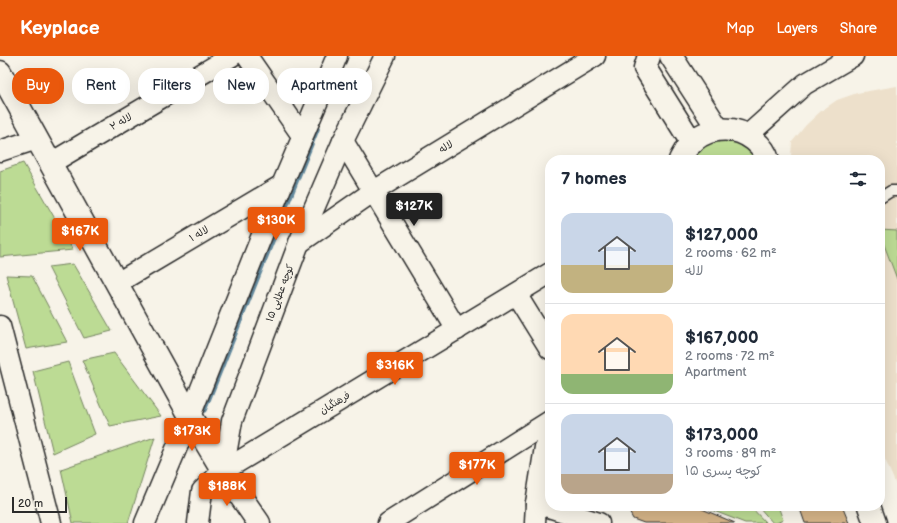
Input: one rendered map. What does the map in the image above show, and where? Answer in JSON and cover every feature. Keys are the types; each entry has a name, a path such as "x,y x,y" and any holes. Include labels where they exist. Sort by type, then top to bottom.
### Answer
{"street":[{"name":"لاله ۲","path":"51,163 232,56"},
{"path":"247,56 303,137"},
{"path":"145,523 190,416 282,185 337,56"},
{"name":"کوچه عطایی ۱۵","path":"223,471 232,421 299,243 343,141 385,56"},
{"name":"لاله","path":"299,243 374,191 595,56"},
{"path":"649,56 646,68 686,151 703,134 718,129 734,130 748,135 760,145 766,155"},
{"path":"671,56 718,129"},
{"path":"748,135 805,84 853,56"},
{"path":"0,72 190,416 223,471 259,523"},
{"path":"0,151 37,138"},
{"path":"343,141 457,330"},
{"name":"لاله ۱","path":"117,283 282,185"},
{"name":"فرهنگیان","path":"198,523 202,491 223,471 545,276"},
{"path":"516,294 545,341"},
{"path":"0,326 51,523"},
{"path":"388,523 545,424"},
{"path":"534,523 545,446"},
{"path":"536,503 545,506"},
{"path":"561,511 599,523"},
{"path":"871,511 875,523"}],"lane":[{"path":"885,195 891,191 897,191"}],"shaded area":[{"path":"897,86 897,487 885,459 885,155 791,155 792,142 806,125 821,111 837,100 857,93"}],"green space":[{"path":"716,138 740,139 756,155 692,155 694,151"},
{"path":"23,163 73,250 0,257 0,171"},
{"path":"885,230 897,231 897,279 885,247"},
{"path":"73,264 112,331 84,338 48,267"},
{"path":"6,275 32,276 67,342 26,349"},
{"path":"114,353 161,416 110,426 82,360"},
{"path":"68,362 95,434 53,453 33,371"},
{"path":"155,437 128,523 73,523 61,469"},
{"path":"714,511 755,511 766,523 745,523"},
{"path":"762,511 780,511 783,520 773,523"}],"building":[{"path":"629,511 707,511 735,523 644,523 633,519"},
{"path":"801,511 844,511 849,523 805,523"}],"waterway":[{"path":"204,410 317,129"}]}
